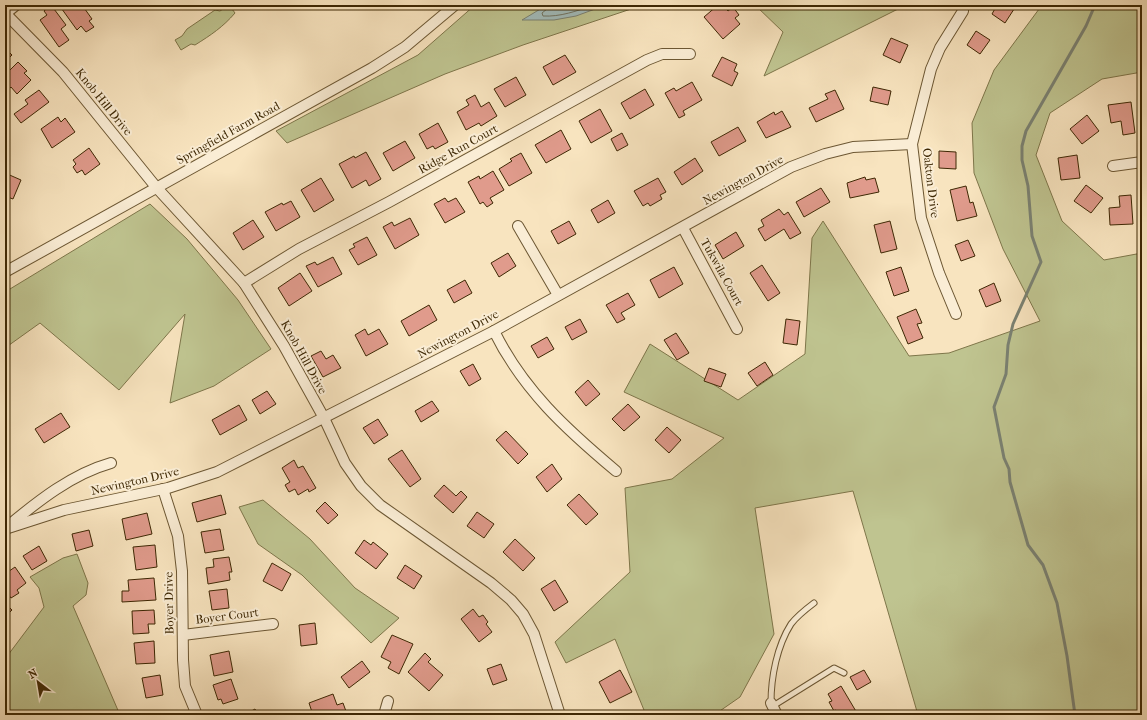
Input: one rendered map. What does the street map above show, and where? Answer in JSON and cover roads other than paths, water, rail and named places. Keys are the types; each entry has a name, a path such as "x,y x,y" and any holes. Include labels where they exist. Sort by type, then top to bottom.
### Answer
{"street":[{"path":"5,13 16,5"},
{"name":"Springfield Farm Road","path":"5,272 372,68 405,47 455,5"},
{"name":"Oakton Drive","path":"956,314 936,267 921,218 912,144 932,69 940,48 963,11"},
{"name":"Knob Hill Drive","path":"5,13 64,72 156,187 244,283 284,346 324,418 345,463 361,486 380,506 491,583 511,600 523,614 534,634 560,715"},
{"name":"Ridge Run Court","path":"244,283 298,249 389,202 647,60 662,54 690,54"},
{"name":"Newington Drive","path":"5,529 64,510 163,489 217,472 494,331 791,167 825,154 853,147 912,144"},
{"path":"1112,166 1142,162"},
{"path":"518,226 558,295"},
{"name":"Tukwila Court","path":"683,228 737,329"},
{"path":"494,331 506,355 534,394 572,434 616,471"},
{"path":"5,529 47,494 98,467 111,463"},
{"name":"Boyer Drive","path":"163,489 178,536 182,571 182,660 185,686 198,715"},
{"name":"Boyer Court","path":"183,634 273,624"},
{"path":"384,715 388,701"}],"lane":[{"path":"814,603 800,614 785,636 775,666 771,688 774,708 834,668 844,673"}],"water":[{"path":"547,5 606,5 576,16 554,20 522,20"}],"waterway":[{"path":"1075,715 1067,656 1057,603 1043,565 1028,545 1010,482 1009,469 1004,458 994,407 1006,374 1008,345 1013,324 1041,262 1032,236 1028,186 1022,160 1022,146 1026,131 1086,26 1095,5"}]}
